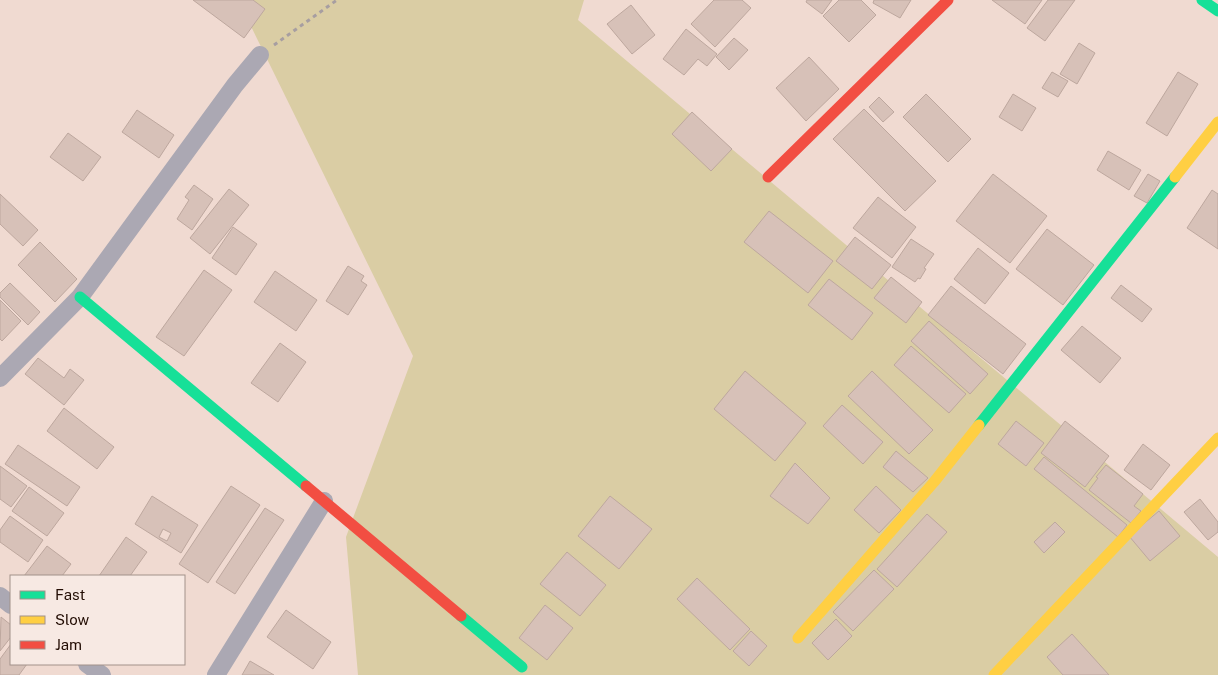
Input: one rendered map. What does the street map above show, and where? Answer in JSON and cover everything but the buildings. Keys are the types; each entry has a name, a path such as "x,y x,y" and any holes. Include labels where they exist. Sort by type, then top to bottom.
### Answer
{"street":[{"path":"768,177 948,0"},
{"path":"1202,0 1218,12"},
{"path":"0,378 80,297 235,85 260,55"},
{"path":"798,638 934,482 1218,122"},
{"path":"80,297 522,667"},
{"path":"994,675 1218,438"},
{"path":"216,675 324,501"},
{"path":"0,596 10,604"},
{"path":"88,665 102,675"}],"path":[{"path":"260,55 337,0"}],"shaded area":[{"path":"238,0 584,0 578,20 1218,557 1218,675 358,675 346,537 413,356"}],"traffic: fast":[{"path":"1202,0 1218,11"},
{"path":"979,425 1175,177"},
{"path":"80,297 306,486"},
{"path":"461,616 522,667"}],"traffic: slow":[{"path":"1175,177 1218,122"},
{"path":"798,638 934,482 979,425"},
{"path":"994,675 1218,438"}],"traffic: jam":[{"path":"768,177 948,0"},
{"path":"306,486 461,616"}]}
